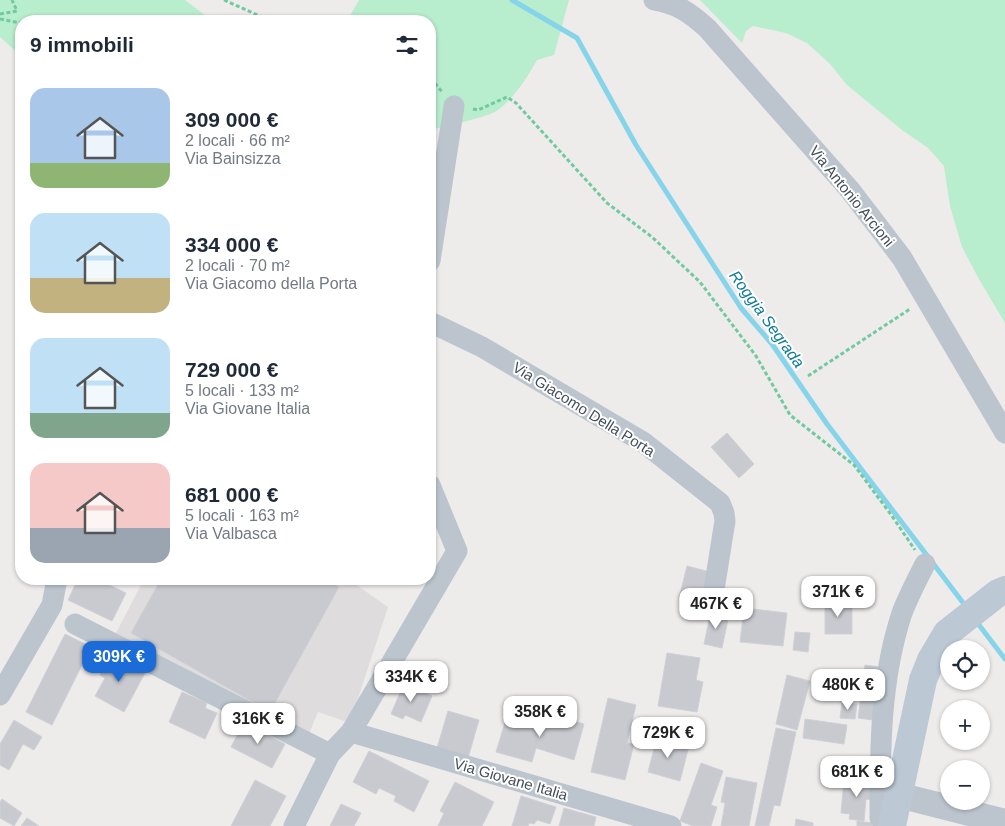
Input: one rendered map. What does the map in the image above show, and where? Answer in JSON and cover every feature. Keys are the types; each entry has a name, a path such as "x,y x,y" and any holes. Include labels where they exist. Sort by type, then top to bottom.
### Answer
{"main road":[{"path":"890,826 922,680 931,660 947,634 1002,592"}],"street":[{"name":"Via Antonio Arcioni","path":"654,0 675,5 689,12 707,28 850,190 902,258 1005,433"},
{"path":"436,222 454,106"},
{"name":"Via Giacomo Della Porta","path":"436,325 482,347 643,442 720,504 724,512 725,521 712,602"},
{"path":"294,826 330,754 351,732 457,551 436,500"},
{"path":"890,826 880,818 880,752 889,663 903,612 925,564"},
{"path":"0,695 52,605 56,585"},
{"path":"75,624 330,754"},
{"name":"Via Giovane Italia","path":"351,732 671,826"},
{"path":"898,795 1005,822"}],"path":[{"path":"0,14 17,11 12,0"},
{"path":"224,0 258,15"},
{"path":"0,19 15,22"},
{"path":"454,106 478,110 507,97 516,102 607,203 652,237 700,282 756,356 790,415 854,465 925,564"},
{"path":"808,376 926,298"}],"shaded area":[{"path":"141,585 357,585 388,607 350,723 318,712 308,736 114,637"}],"green space":[{"path":"0,0 185,0 205,15 15,15 15,51 0,37"},
{"path":"359,0 569,0 554,55 537,60 520,87 504,105 485,116 436,128 436,15 350,15"},
{"path":"700,0 1005,0 1005,323 962,247 950,206 944,166 928,148 902,130 847,85 830,64 807,43 786,33 753,26 746,31 742,43"}],"building":[{"path":"727,433 754,464 739,478 711,447"},
{"path":"687,566 714,573 701,604 679,598"},
{"path":"75,585 109,585 126,593 112,621 68,600"},
{"path":"158,585 335,585 339,587 270,712 131,633"},
{"path":"825,602 852,602 852,634 825,634"},
{"path":"744,608 787,613 783,646 740,642"},
{"path":"711,611 729,615 722,648 704,644"},
{"path":"795,632 810,633 808,652 793,650"},
{"path":"65,634 91,647 52,725 26,712"},
{"path":"667,653 700,658 696,680 703,682 697,712 658,706"},
{"path":"111,655 145,673 124,712 95,696 105,678 100,675"},
{"path":"865,665 887,668 880,721 858,718"},
{"path":"787,675 810,681 797,730 776,724"},
{"path":"404,683 432,696 421,722 405,715 403,719 391,714"},
{"path":"182,692 207,703 205,708 217,713 205,739 169,722"},
{"path":"608,698 636,705 627,743 634,744 625,780 591,772"},
{"path":"842,703 857,704 855,719 840,718"},
{"path":"448,711 479,720 468,758 437,748"},
{"path":"550,714 584,724 574,760 536,748 532,762 496,752 507,716 546,728"},
{"path":"805,719 847,725 844,744 803,738"},
{"path":"14,720 42,737 34,750 23,744 9,770 0,765 0,744"},
{"path":"244,722 285,744 272,768 231,747"},
{"path":"776,728 796,732 780,806 774,805 769,826 755,826"},
{"path":"657,737 689,746 680,781 648,772"},
{"path":"369,751 429,781 414,812 394,801 396,796 379,788 376,794 353,782"},
{"path":"701,763 723,771 711,805 717,807 711,826 693,826 680,821"},
{"path":"726,777 757,783 749,826 721,826 725,803 721,802"},
{"path":"844,779 876,782 875,800 866,799 864,821 849,819 850,814 841,813"},
{"path":"255,780 286,796 270,826 231,826"},
{"path":"455,782 494,802 482,826 438,826 444,813 440,811"},
{"path":"521,796 556,807 550,824 537,820 534,824 529,823 528,826 512,826"},
{"path":"2,799 22,813 14,826 0,818 0,802"},
{"path":"341,804 361,813 354,826 330,826"},
{"path":"564,808 596,817 594,826 559,826"},
{"path":"27,818 39,826 21,826"},
{"path":"796,819 813,823 813,826 795,826"},
{"path":"857,821 879,824 878,826 857,826"}],"waterway":[{"name":"Roggia Segrada","path":"512,0 577,38 636,145 741,308 772,344 827,424 967,608"},
{"name":"Roggia Segrada","path":"976,621 1005,659"}]}
